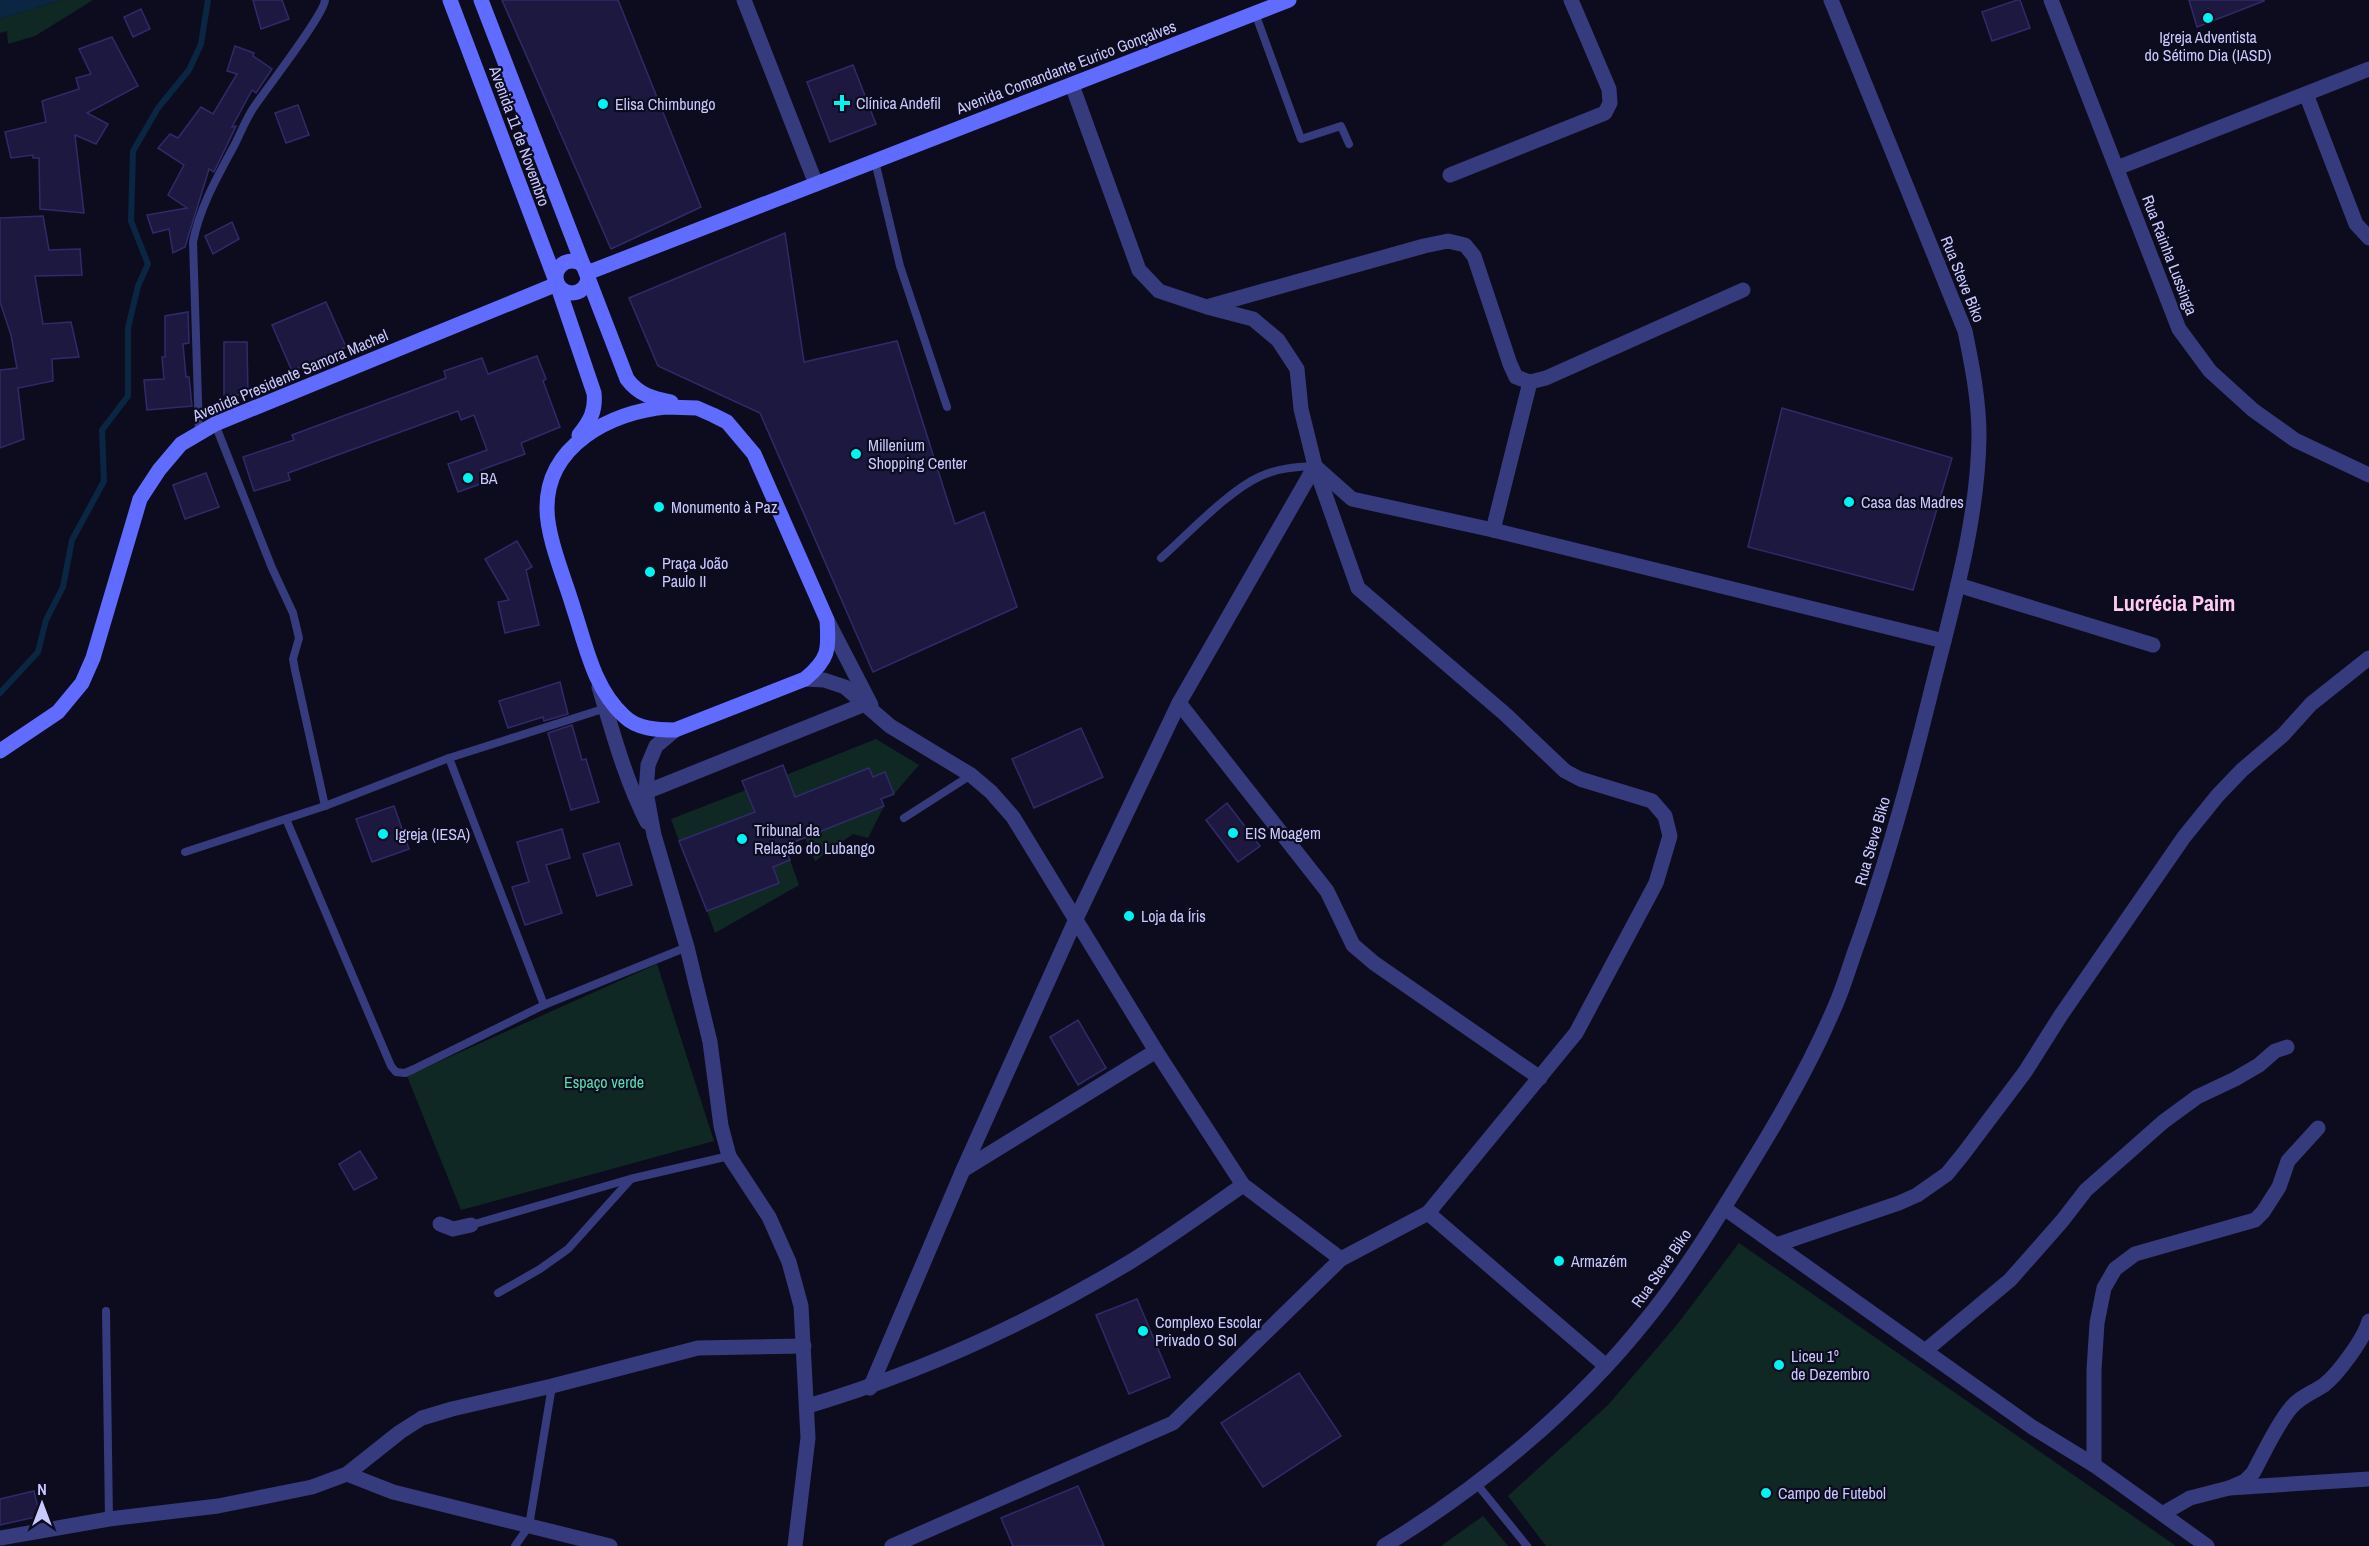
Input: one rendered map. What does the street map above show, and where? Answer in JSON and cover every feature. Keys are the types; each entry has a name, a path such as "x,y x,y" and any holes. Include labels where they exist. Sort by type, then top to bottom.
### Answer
{"street":[{"name":"Avenida 11 de Novembro","path":"450,0 557,284 594,393 595,406 591,420 560,461"},
{"name":"Avenida 11 de Novembro","path":"481,0 627,379 635,389 647,397 697,408"},
{"path":"744,0 816,184"},
{"name":"Avenida Comandante Eurico Gonçalves","path":"587,273 1288,0"},
{"path":"1450,175 1605,112 1610,103 1609,89 1571,0"},
{"name":"Rua Steve Biko","path":"1384,1546 1476,1483 1557,1415 1606,1366 1679,1277 1785,1108 1834,1011 1889,852 1958,585 1977,476 1979,433 1974,381 1965,331 1831,0"},
{"name":"Rua Rainha Lussinga","path":"2051,0 2179,329 2210,371 2253,410 2295,440 2369,475"},
{"path":"2117,168 2369,69"},
{"path":"892,1546 1173,1423 1341,1259 1428,1213 1576,1033 1656,883 1670,836 1665,816 1652,801 1580,779 1565,771 1504,714 1358,588 1315,466 1301,409 1297,369 1278,340 1254,319 1159,291 1139,270 1072,85"},
{"path":"2306,94 2356,224 2369,238"},
{"path":"1207,307 1424,246 1448,241 1465,244 1474,256 1510,364 1516,376 1530,382 1546,378 1743,290"},
{"path":"566,262 581,264 587,273 585,286 577,292 568,292 557,284 557,271 566,262"},
{"name":"Avenida Presidente Samora Machel","path":"0,752 58,712 82,683 93,658 140,499 159,470 181,444 214,424 557,284"},
{"path":"1493,530 1530,382"},
{"path":"654,835 634,797 615,745 547,511 551,477 560,461 572,446 594,429 649,409 697,408 727,422 754,454 827,620 870,708"},
{"path":"1315,466 1352,499 1493,530 1944,640"},
{"path":"870,1388 963,1170 1076,919 1179,703 1315,466"},
{"path":"1958,585 2153,645"},
{"path":"795,1546 808,1438 801,1306 789,1262 769,1216 729,1156 721,1126 710,1042 687,947 654,835 646,792 648,765 656,746 675,730 805,679 820,666 829,642 827,620"},
{"path":"1776,1245 1899,1203 1917,1195 1947,1174 2025,1072 2061,1015 2184,837 2204,812 2242,770 2283,735 2311,704 2369,658"},
{"path":"597,679 623,716 634,724 658,730 675,730"},
{"path":"805,679 845,687 890,726 971,775 992,792 1013,817 1156,1051 1243,1185 1341,1259"},
{"path":"1179,703 1327,891 1353,945 1374,963 1540,1078"},
{"path":"646,792 870,708"},
{"path":"1925,1351 2010,1280 2086,1190 2163,1122 2197,1097 2235,1079 2259,1065 2275,1051 2286,1047"},
{"path":"963,1170 1156,1051"},
{"path":"2094,1465 2094,1370 2097,1323 2104,1288 2115,1269 2135,1254 2255,1220 2263,1212 2279,1186 2288,1161 2318,1128"},
{"path":"808,1406 870,1388 1017,1323 1131,1261 1243,1185"},
{"path":"1724,1208 2032,1427 2094,1465 2207,1546"},
{"path":"1428,1213 1606,1366"},
{"path":"440,1224 453,1229 471,1225"},
{"path":"2164,1513 2190,1498 2229,1488 2245,1481 2253,1473 2290,1409 2305,1395 2325,1384 2366,1333 2369,1322"},
{"path":"0,1538 109,1519 218,1506 312,1487 347,1474 400,1432 422,1418 452,1409 698,1348 804,1346"},
{"path":"347,1474 393,1492 610,1546"},
{"path":"2229,1488 2369,1479"}],"lane":[{"path":"199,432 193,242 195,229 215,177 252,109 315,20 325,0"},
{"path":"1255,13 1301,139 1341,126 1349,144"},
{"path":"875,161 900,266 947,407"},
{"path":"214,424 272,568 293,613 299,638 293,659 325,806"},
{"path":"1161,558 1241,487 1262,475 1291,467 1315,466"},
{"path":"185,852 325,806 449,758 606,708"},
{"path":"449,758 544,1005"},
{"path":"904,818 971,775"},
{"path":"286,819 391,1066 396,1072 405,1073 544,1005 687,947"},
{"path":"471,1225 630,1179 729,1156"},
{"path":"498,1293 540,1269 568,1249 630,1179"},
{"path":"106,1311 109,1519"},
{"path":"515,1546 530,1526 552,1386"},
{"path":"1476,1483 1527,1546"}],"green space":[{"path":"61,0 93,0 35,36 8,44 7,31 0,33 0,19"},
{"path":"876,739 919,765 894,794 885,772 873,777 869,768 795,797 786,775"},
{"path":"746,790 755,812 679,841 671,819"},
{"path":"884,806 868,838 853,834 815,861 805,838"},
{"path":"766,851 778,865 790,860 799,885 715,933 707,911 778,883"},
{"name":"Espaço verde","path":"657,964 714,1141 461,1210 407,1076"},
{"name":"Liceu 1º de Dezembro","path":"1739,1243 2176,1546 1546,1546 1508,1496 1608,1405 1676,1326"},
{"path":"1483,1516 1508,1546 1441,1546"}],"water":[{"path":"0,0 61,0 0,19"}],"building":[{"path":"253,0 282,0 289,19 261,29"},
{"name":"Elisa Chimbungo","path":"502,0 618,0 701,207 611,249"},
{"path":"2020,0 2030,28 1992,41 1982,12"},
{"name":"Igreja Adventista do Sétimo Dia (IASD)","path":"2189,0 2264,0 2264,1 2197,27"},
{"path":"141,9 150,29 133,37 124,17"},
{"path":"112,37 138,86 87,113 108,124 96,144 75,135 84,213 40,209 39,158 33,158 33,155 11,158 5,132 46,122 42,101 79,89 76,78 91,74 79,49"},
{"path":"235,46 254,53 253,56 272,69 256,93 252,90 232,127 236,126 214,172 209,169 185,247 173,253 169,229 153,233 147,215 187,208 168,195 184,165 158,148 170,134 178,138 201,107 213,114 237,74 227,71"},
{"name":"Clínica Andefil","path":"853,65 876,124 830,142 807,82"},
{"path":"298,105 309,135 286,143 275,113"},
{"path":"43,216 49,250 80,249 82,275 35,276 43,324 71,322 79,357 52,359 53,381 18,388 24,439 0,448 0,370 17,368 11,335 0,302 0,218"},
{"path":"232,222 239,239 213,254 205,236"},
{"name":"Millenium Shopping Center","path":"785,233 804,362 897,341 955,524 984,512 1017,607 873,672 760,413 658,366 629,298"},
{"path":"326,302 346,347 292,371 272,325"},
{"path":"188,312 189,343 183,344 192,406 147,410 144,380 164,379 162,357 165,357 165,316"},
{"path":"224,342 247,342 248,395 224,395"},
{"path":"537,356 546,379 543,381 560,427 521,443 525,454 481,470 486,482 458,492 448,464 487,450 474,415 461,420 458,411 288,473 290,480 254,491 243,457 294,440 292,435 446,378 444,371 482,358 488,374"},
{"name":"Casa das Madres","path":"1782,408 1952,458 1913,590 1748,547"},
{"path":"206,473 219,507 185,519 173,485"},
{"path":"517,541 532,567 526,570 539,625 505,633 498,602 509,600 485,559"},
{"path":"560,682 568,714 544,721 543,717 508,728 499,701"},
{"path":"572,725 582,760 586,759 599,802 571,810 548,733"},
{"path":"1081,728 1103,777 1034,808 1012,759"},
{"name":"Tribunal da Relação do Lubango","path":"783,765 795,797 869,768 873,777 885,772 894,794 881,799 884,806 784,846 790,860 773,867 779,883 707,911 679,841 755,812 742,781"},
{"name":"EIS Moagem","path":"1227,803 1260,846 1238,862 1206,820"},
{"name":"Igreja (IESA)","path":"394,806 409,849 372,862 356,819"},
{"path":"562,829 570,858 546,865 562,913 525,925 512,887 529,882 517,842"},
{"path":"619,843 632,885 597,896 583,854"},
{"path":"1078,1020 1106,1068 1078,1085 1050,1037"},
{"path":"360,1151 377,1178 354,1190 339,1164"},
{"path":"1137,1299 1170,1377 1129,1394 1096,1315"},
{"path":"1299,1373 1341,1436 1263,1487 1221,1423"},
{"path":"1078,1486 1104,1546 1013,1546 1001,1518"},
{"path":"34,1491 40,1516 0,1525 0,1499"}],"waterway":[{"path":"0,693 38,652 46,620 63,587 72,540 104,481 102,430 128,396 128,328 138,286 148,264 131,221 133,151 158,108 189,70 201,44 208,0"}],"place":[{"name":"Igreja Adventista do Sétimo Dia (IASD)","path":"2208,18"},
{"name":"Clínica Andefil","path":"842,103"},
{"name":"Elisa Chimbungo","path":"603,104"},
{"name":"Millenium Shopping Center","path":"856,454"},
{"name":"BA","path":"468,478"},
{"name":"Casa das Madres","path":"1849,502"},
{"name":"Monumento à Paz","path":"659,507"},
{"name":"Praça João Paulo II","path":"650,572"},
{"name":"EIS Moagem","path":"1233,833"},
{"name":"Igreja (IESA)","path":"383,834"},
{"name":"Tribunal da Relação do Lubango","path":"742,839"},
{"name":"Loja da Íris","path":"1129,916"},
{"name":"Armazém","path":"1559,1261"},
{"name":"Complexo Escolar Privado O Sol","path":"1143,1331"},
{"name":"Liceu 1º de Dezembro","path":"1779,1365"},
{"name":"Campo de Futebol","path":"1766,1493"}],"district":[{"name":"Lucrécia Paim","path":"2174,603"}]}
